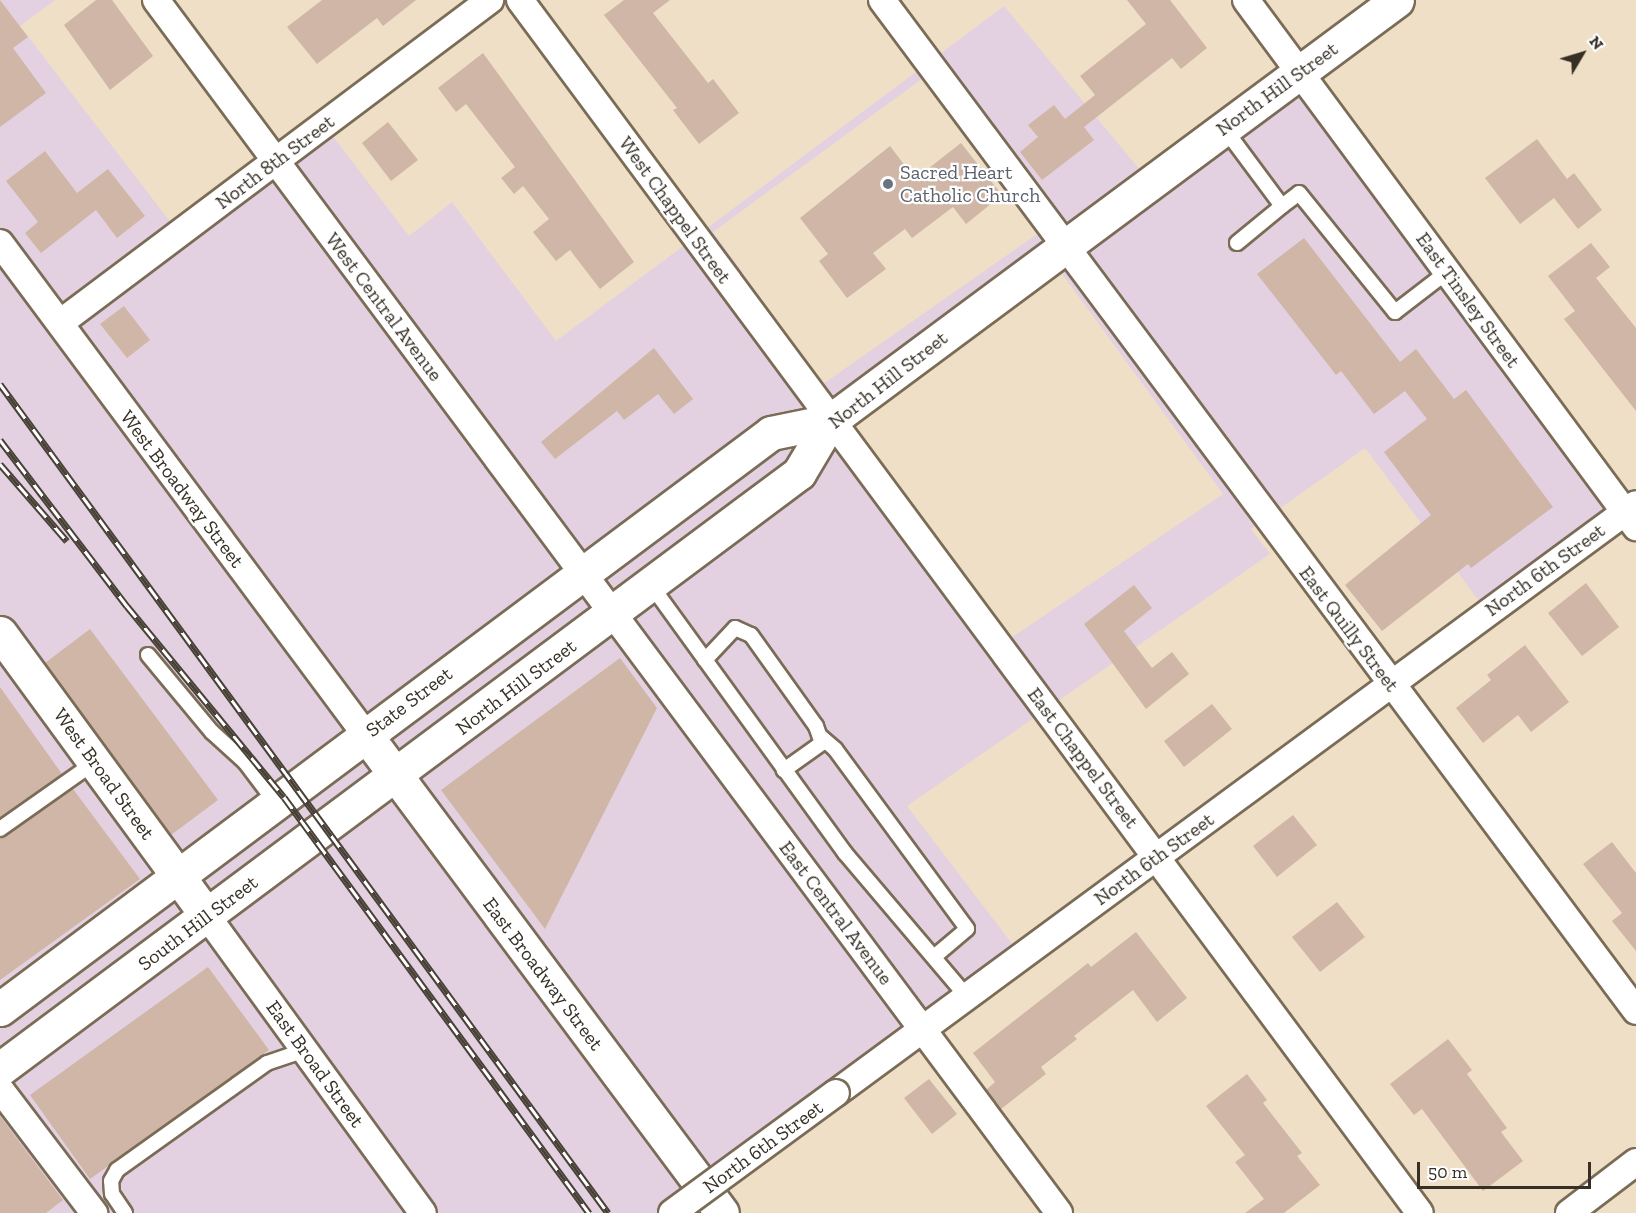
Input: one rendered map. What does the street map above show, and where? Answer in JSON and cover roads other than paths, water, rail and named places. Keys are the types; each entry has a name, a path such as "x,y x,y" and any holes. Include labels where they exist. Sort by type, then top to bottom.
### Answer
{"main road":[{"name":"North Hill Street","path":"396,777 800,473 830,421 1064,245 1397,0"},
{"name":"State Street","path":"0,1009 365,734 771,433 830,421"},
{"name":"West Broad Street","path":"0,633 207,916"},
{"name":"East Broadway Street","path":"365,734 722,1213"},
{"name":"South Hill Street","path":"0,1070 396,777"}],"street":[{"name":"West Central Avenue","path":"156,0 612,615"},
{"name":"North 8th Street","path":"60,323 490,0"},
{"name":"West Chappel Street","path":"520,0 830,421"},
{"name":"East Quilly Street","path":"882,0 1636,1011"},
{"name":"East Tinsley Street","path":"1246,0 1448,272 1632,514"},
{"name":"West Broadway Street","path":"0,243 365,734"},
{"name":"East Chappel Street","path":"830,421 1420,1213"},
{"name":"North 6th Street","path":"672,1213 1390,684 1632,514"},
{"name":"East Central Avenue","path":"612,615 1059,1213"},
{"name":"East Broad Street","path":"207,916 423,1213"},
{"path":"0,1089 94,1213"},
{"path":"1569,1213 1636,1162"}],"lane":[{"path":"1224,128 1282,206"},
{"path":"1237,243 1299,193 1395,312 1448,272"},
{"path":"651,585 845,853 935,956 967,997"},
{"path":"705,660 735,628 751,635 816,726 822,743 784,770"},
{"path":"148,655 276,803"},
{"path":"820,736 835,749 967,929 935,956"},
{"path":"0,829 95,762"},
{"path":"125,1213 112,1194 111,1181 117,1170 267,1063 305,1050"}],"railway":[{"path":"0,384 608,1213"},
{"path":"0,440 127,606 284,797 589,1213"},
{"path":"0,464 67,541"}],"place":[{"name":"Sacred Heart Catholic Church","path":"888,184"}]}
